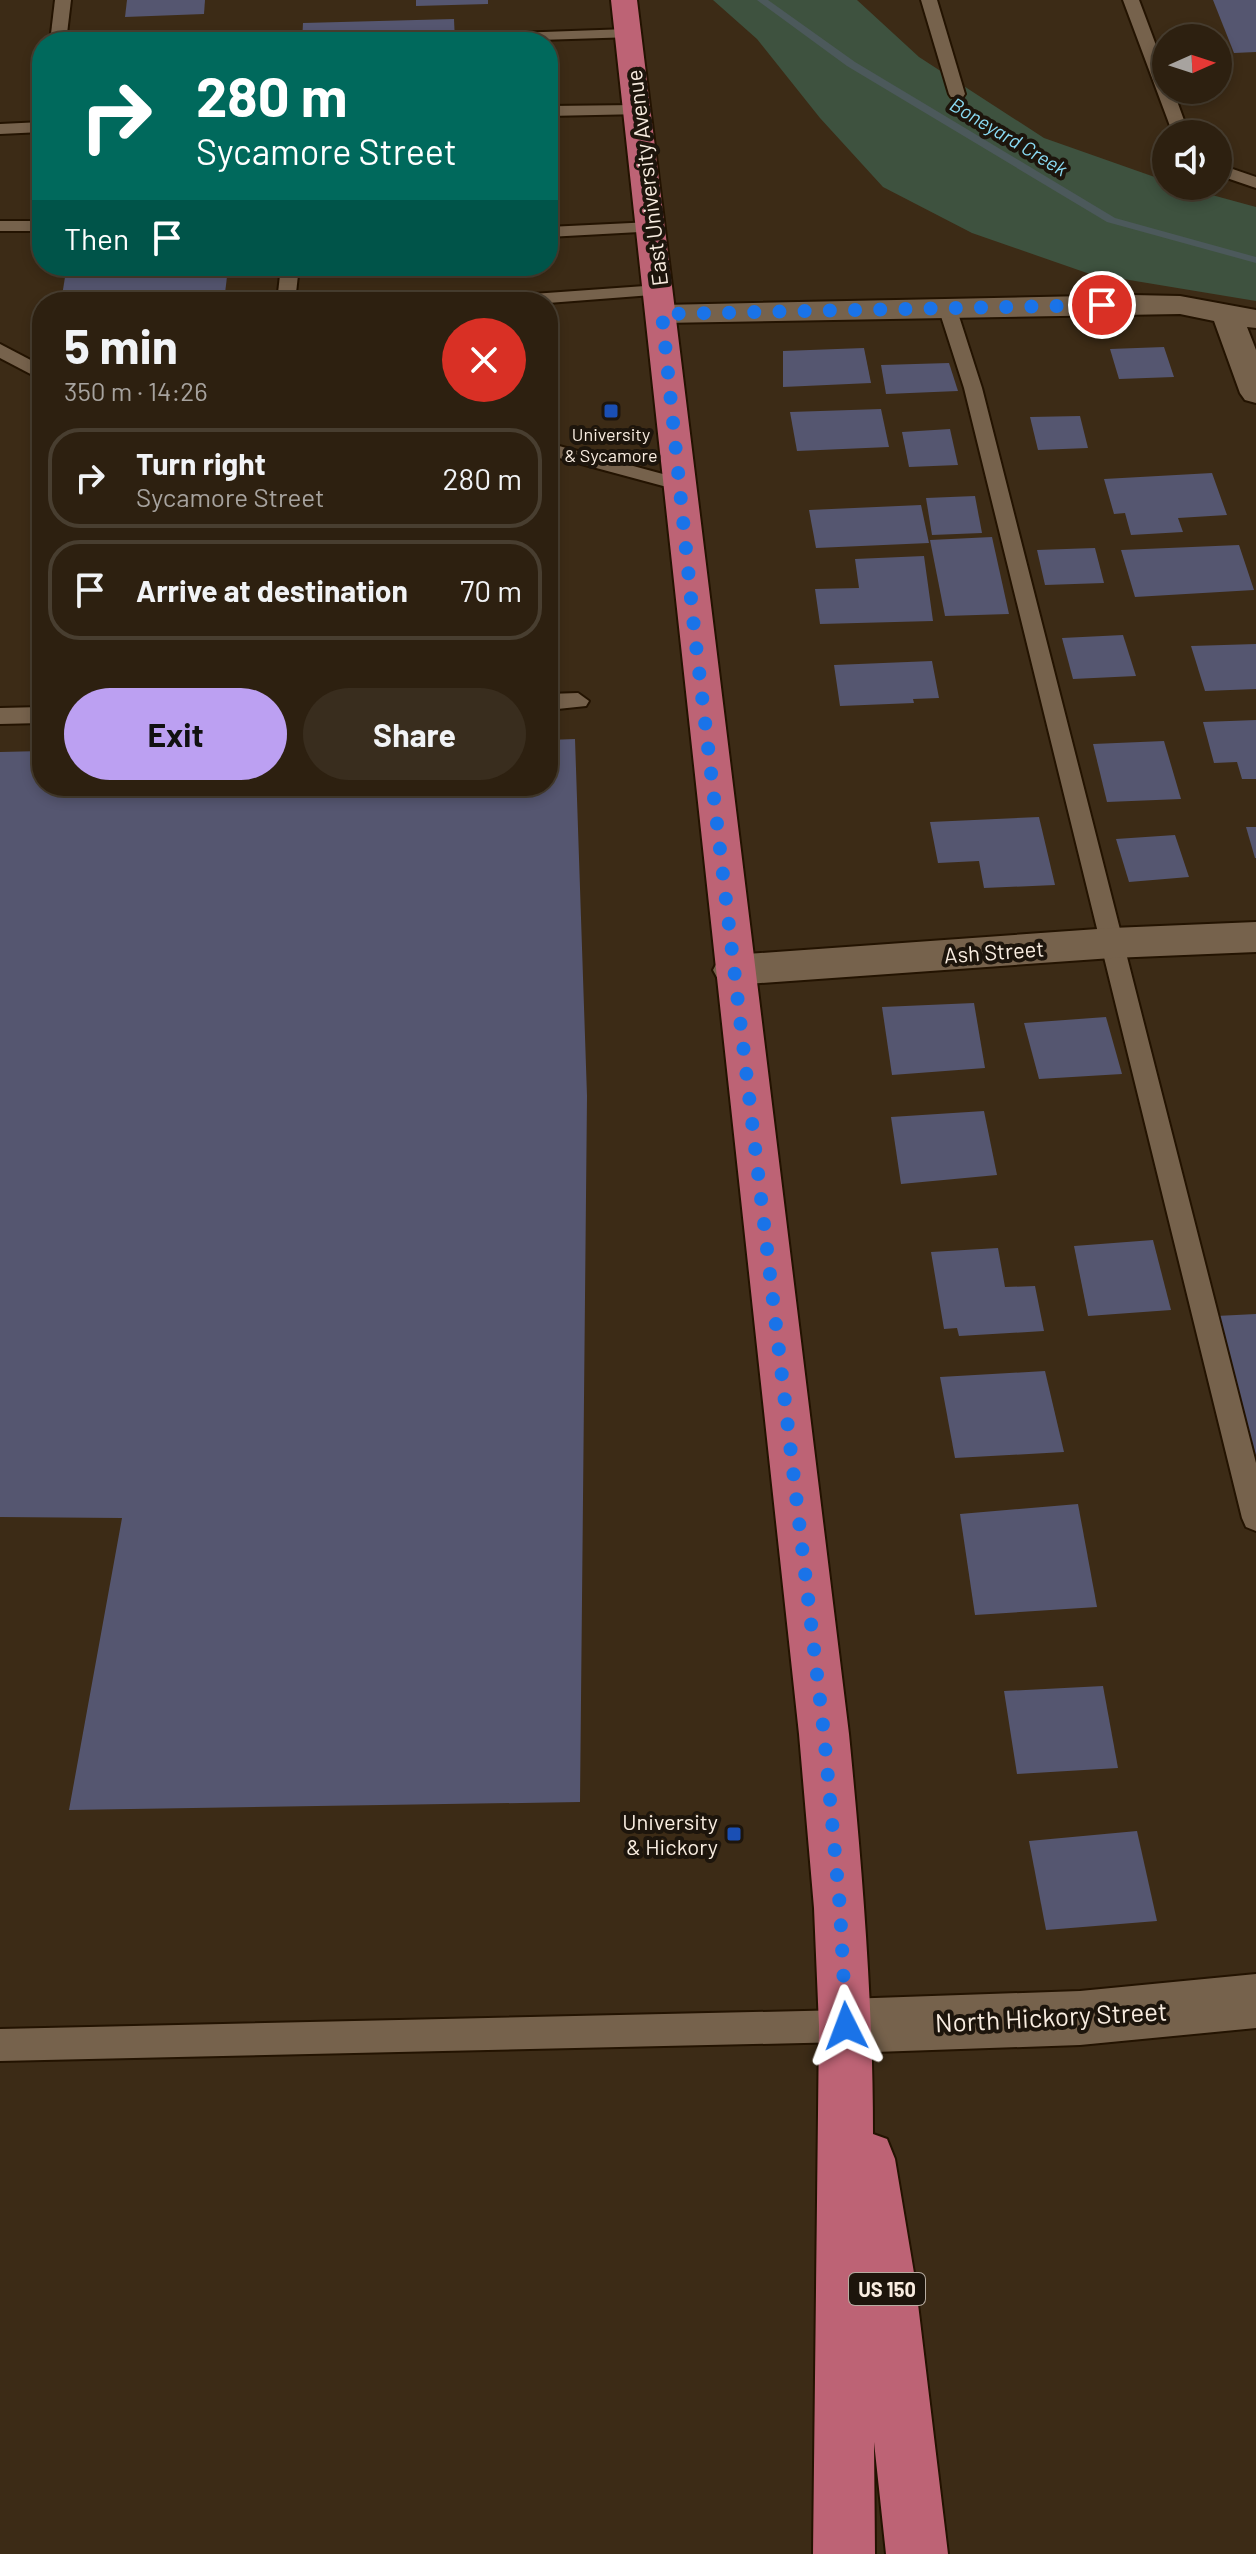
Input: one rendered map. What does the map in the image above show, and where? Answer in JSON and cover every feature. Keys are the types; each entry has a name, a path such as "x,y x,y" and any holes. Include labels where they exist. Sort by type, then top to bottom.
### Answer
{"main road":[{"name":"East University Avenue","path":"624,0 661,302 678,484 733,970 824,1734 840,1908 846,2026 844,2554"},
{"name":"East University Avenue","path":"846,2026 886,2279 917,2554"}],"street":[{"path":"661,302 948,310 1180,305 1242,316 1256,393"},
{"name":"Ash Street","path":"733,970 1112,943 1256,937"},
{"name":"North Hickory Street","path":"846,2026 1080,2018 1256,2001"}],"lane":[{"path":"59,32 63,0"},
{"path":"929,0 957,94"},
{"path":"1131,0 1176,120"},
{"path":"558,36 628,34"},
{"path":"558,111 637,110"},
{"path":"0,129 32,127"},
{"path":"1232,174 1256,183"},
{"path":"0,226 32,226"},
{"path":"558,232 652,227"},
{"path":"558,302 661,302"},
{"path":"948,310 973,388 1256,1518"},
{"path":"0,350 32,368"},
{"path":"558,452 678,484"},
{"path":"558,702 578,701"},
{"path":"0,716 32,715"},
{"path":"0,2045 846,2026"}],"green space":[{"path":"713,0 857,0 919,57 1044,138 1152,176 1152,200 1230,200 1256,207 1256,301 1087,273 972,233 883,187 820,118 757,39"}],"building":[{"path":"127,0 205,0 204,14 125,17"},
{"path":"416,0 488,0 488,4 416,6"},
{"path":"1213,0 1256,0 1256,52 1234,53 1232,24 1223,24"},
{"path":"454,19 455,32 303,32 303,23"},
{"path":"65,276 227,276 225,292 63,292"},
{"path":"1164,347 1174,377 1119,379 1110,349"},
{"path":"864,348 871,383 783,387 783,351"},
{"path":"949,363 958,391 886,394 881,365"},
{"path":"881,409 889,447 797,451 790,412"},
{"path":"1080,416 1088,448 1038,450 1030,417"},
{"path":"950,429 958,465 909,467 902,432"},
{"path":"1212,473 1227,515 1178,518 1183,532 1131,535 1125,513 1114,514 1104,479"},
{"path":"975,496 982,533 932,535 926,498"},
{"path":"921,505 929,543 816,548 809,510"},
{"path":"992,537 1009,614 945,616 930,540"},
{"path":"1239,545 1254,590 1135,597 1121,550"},
{"path":"1095,548 1104,583 1045,585 1037,550"},
{"path":"924,556 933,621 820,624 815,589 859,588 855,559"},
{"path":"1123,635 1136,676 1073,679 1062,638"},
{"path":"1256,644 1256,689 1205,691 1191,646"},
{"path":"932,661 939,698 913,699 914,703 840,706 834,665"},
{"path":"1256,720 1256,779 1242,779 1237,762 1214,763 1203,722"},
{"path":"575,739 587,1096 580,1802 69,1810 122,1518 0,1517 0,752 32,751 32,796 558,796 558,740"},
{"path":"1164,741 1181,799 1107,802 1093,744"},
{"path":"1039,817 1055,885 984,888 979,861 938,863 930,822"},
{"path":"1246,827 1256,827 1256,858 1255,858"},
{"path":"1175,835 1189,877 1129,882 1116,839"},
{"path":"974,1003 985,1068 892,1075 882,1007"},
{"path":"1106,1017 1122,1074 1039,1079 1024,1023"},
{"path":"984,1111 997,1175 901,1184 891,1117"},
{"path":"1153,1240 1171,1310 1088,1316 1074,1246"},
{"path":"998,1248 1005,1287 1035,1286 1044,1331 959,1336 957,1328 944,1329 931,1252"},
{"path":"1256,1314 1256,1461 1255,1461 1216,1316"},
{"path":"1045,1371 1064,1452 955,1458 940,1377"},
{"path":"1078,1504 1097,1607 975,1615 960,1514"},
{"path":"1103,1686 1118,1768 1017,1774 1004,1691"},
{"path":"1137,1831 1157,1921 1046,1930 1029,1841"}],"waterway":[{"name":"Boneyard Creek","path":"762,0 851,64 1111,220 1256,260"}],"place":[{"name":"University & Sycamore","path":"611,411"},
{"name":"University & Hickory","path":"734,1834"}],"route":[{"path":"846,2026 840,1908 824,1734 733,970 679,494 662,314 1102,305"}]}
